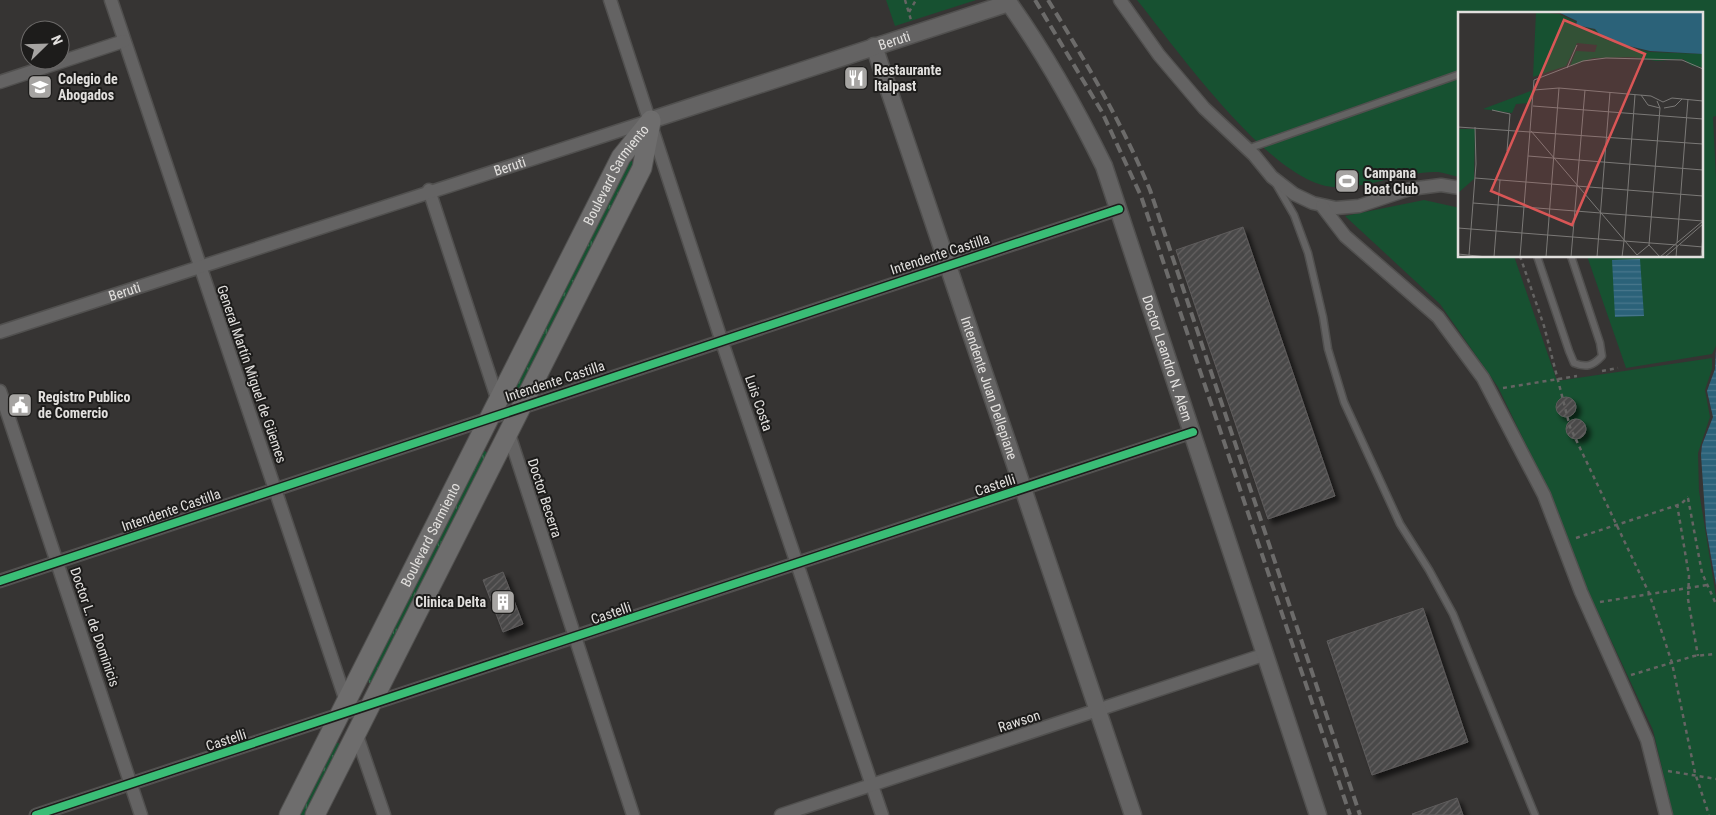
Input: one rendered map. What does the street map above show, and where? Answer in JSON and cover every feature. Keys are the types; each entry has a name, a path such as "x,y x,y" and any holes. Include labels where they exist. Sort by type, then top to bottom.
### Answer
{"main road":[{"name":"Boulevard Sarmiento","path":"315,815 642,168 651,120"},
{"name":"Boulevard Sarmiento","path":"289,815 345,710 497,410 621,157 651,120"}],"street":[{"name":"General Martín Miguel de Güemes","path":"110,0 274,489 345,710 356,733 384,815"},
{"name":"Luis Costa","path":"610,0 882,815"},
{"path":"1120,0 1159,55 1198,100 1247,148 1272,177 1294,194 1322,206 1359,206 1410,189 1434,186 1458,188"},
{"name":"Beruti","path":"0,332 430,190 1014,2"},
{"name":"Doctor Leandro N. Alem","path":"1014,2 1081,118 1104,166 1318,815"},
{"path":"0,82 124,41"},
{"name":"Intendente Juan Dellepiane","path":"874,46 1133,815"},
{"name":"Doctor Becerra","path":"430,190 497,410 508,433 633,815"},
{"path":"1322,206 1345,236 1438,317 1483,378 1544,495 1586,605 1647,740 1666,815"},
{"name":"Intendente Castilla","path":"0,581 274,489 497,410 522,406 1119,209"},
{"name":"Doctor L. de Dominicis","path":"0,391 142,815"},
{"name":"Castelli","path":"36,815 132,784 345,710 371,705 1193,432"},
{"name":"Rawson","path":"780,815 1266,654"}],"lane":[{"path":"1247,148 1458,75"},
{"path":"1272,177 1294,215 1308,253 1324,317 1328,349 1344,402 1400,524 1453,614 1535,815"},
{"path":"1538,258 1569,351 1574,363 1583,367 1595,364 1602,356 1600,343 1572,258"}],"path":[{"path":"905,0 916,33"},
{"path":"909,12 916,0"},
{"path":"1521,258 1559,379 1570,427 1649,593 1672,663 1696,776 1709,815"},
{"path":"1601,371 1618,368"},
{"path":"1490,391 1584,374"},
{"path":"1562,543 1616,523 1684,502 1688,497 1702,573 1716,604"},
{"path":"1677,504 1690,576 1688,588 1698,656"},
{"path":"1586,605 1649,593 1707,585"},
{"path":"1620,678 1698,656 1716,654"},
{"path":"1654,769 1716,779"}],"green space":[{"path":"886,0 976,0 895,26"},
{"name":"Campana Boat Club","path":"1137,0 1716,0 1716,116 1713,117 1716,179 1716,346 1712,354 1626,368 1588,258 1704,258 1704,12 1458,12 1458,177 1438,172 1425,172 1346,187 1333,187 1308,180 1282,163 1254,139 1200,79"},
{"path":"629,161 632,161 634,166 518,393 515,393 513,391"},
{"path":"1424,200 1458,208 1458,258 1515,258 1557,381 1712,358 1712,369 1705,390 1710,417 1698,453 1699,491 1716,597 1716,815 1673,815 1653,730 1588,591 1549,492 1498,387 1440,304 1345,216"},
{"path":"483,450 488,453 372,683 369,683 368,677"},
{"path":"336,742 340,744 306,815 298,815"}],"water":[{"path":"1640,259 1644,316 1615,317 1612,260"},
{"path":"1716,349 1716,585 1706,528 1701,455 1702,445 1713,417 1707,391 1715,369"}],"building":[{"path":"1243,227 1335,496 1268,519 1176,250"},
{"path":"1566,397 1573,400 1576,407 1573,414 1566,417 1559,414 1556,407 1559,400"},
{"path":"1576,419 1583,422 1586,429 1583,436 1576,439 1569,436 1566,429 1569,422"},
{"name":"Clinica Delta","path":"503,572 523,624 503,632 483,580"},
{"path":"1423,608 1468,742 1372,775 1327,641"},
{"path":"1457,798 1463,815 1412,814"}],"railway":[{"path":"1035,0 1102,112 1141,196 1350,815"},
{"path":"1048,0 1103,93 1128,141 1150,190 1360,815"}],"cycle path":[{"path":"0,581 1119,209"},
{"path":"36,815 1193,432"}],"place":[{"name":"Restaurante Italpast","path":"856,78"},
{"name":"Colegio de Abogados","path":"40,87"},
{"name":"Campana Boat Club","path":"1347,181"},
{"name":"Registro Publico de Comercio","path":"20,405"},
{"name":"Clinica Delta","path":"503,602"}]}
